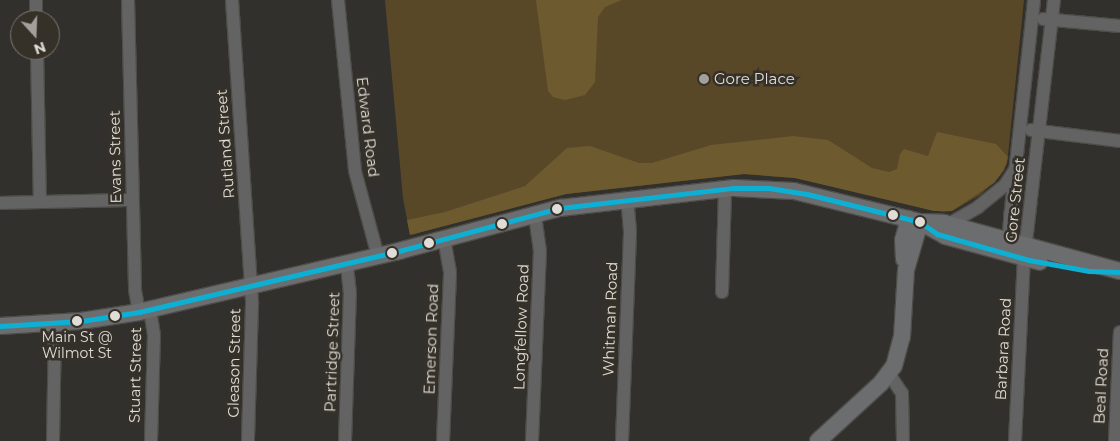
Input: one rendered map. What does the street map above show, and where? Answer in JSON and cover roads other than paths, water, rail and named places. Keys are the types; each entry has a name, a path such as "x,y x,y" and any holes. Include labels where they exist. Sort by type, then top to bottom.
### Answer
{"main road":[{"path":"0,326 55,324 144,311 378,256 535,214 627,198 725,189 760,188 794,191 1020,250 1120,271"},
{"path":"818,441 889,374 900,348 906,270 903,243 914,221"},
{"path":"906,270 924,246 947,230"}],"street":[{"name":"Evans Street","path":"128,0 134,290 144,311"},
{"name":"Rutland Street","path":"232,0 250,286"},
{"name":"Edward Road","path":"338,0 355,171 378,256"},
{"name":"Gore Street","path":"1020,250 1016,169 1034,0"},
{"name":"Gore Street","path":"1020,250 1039,131 1054,0"},
{"path":"1032,18 1120,26"},
{"path":"36,60 40,202"},
{"path":"1020,129 1120,141"},
{"path":"947,230 991,197 1016,169"},
{"path":"722,292 725,189"},
{"name":"Whitman Road","path":"622,441 630,231 627,198"},
{"path":"0,203 132,200"},
{"name":"Longfellow Road","path":"532,441 540,251 535,214"},
{"name":"Emerson Road","path":"443,441 450,272 444,239"},
{"name":"Barbara Road","path":"1015,441 1020,250"},
{"name":"Partridge Street","path":"345,441 350,294 347,263"},
{"name":"Gleason Street","path":"248,441 252,315 250,286"},
{"name":"Stuart Street","path":"144,311 154,334 150,441"},
{"path":"53,441 55,324"},
{"name":"Beal Road","path":"1115,441 1120,332"},
{"path":"889,374 902,393 903,441"}],"place":[{"name":"Gore Place","path":"704,79"},
{"name":"Main St @ Wilmot St","path":"77,321"}]}
